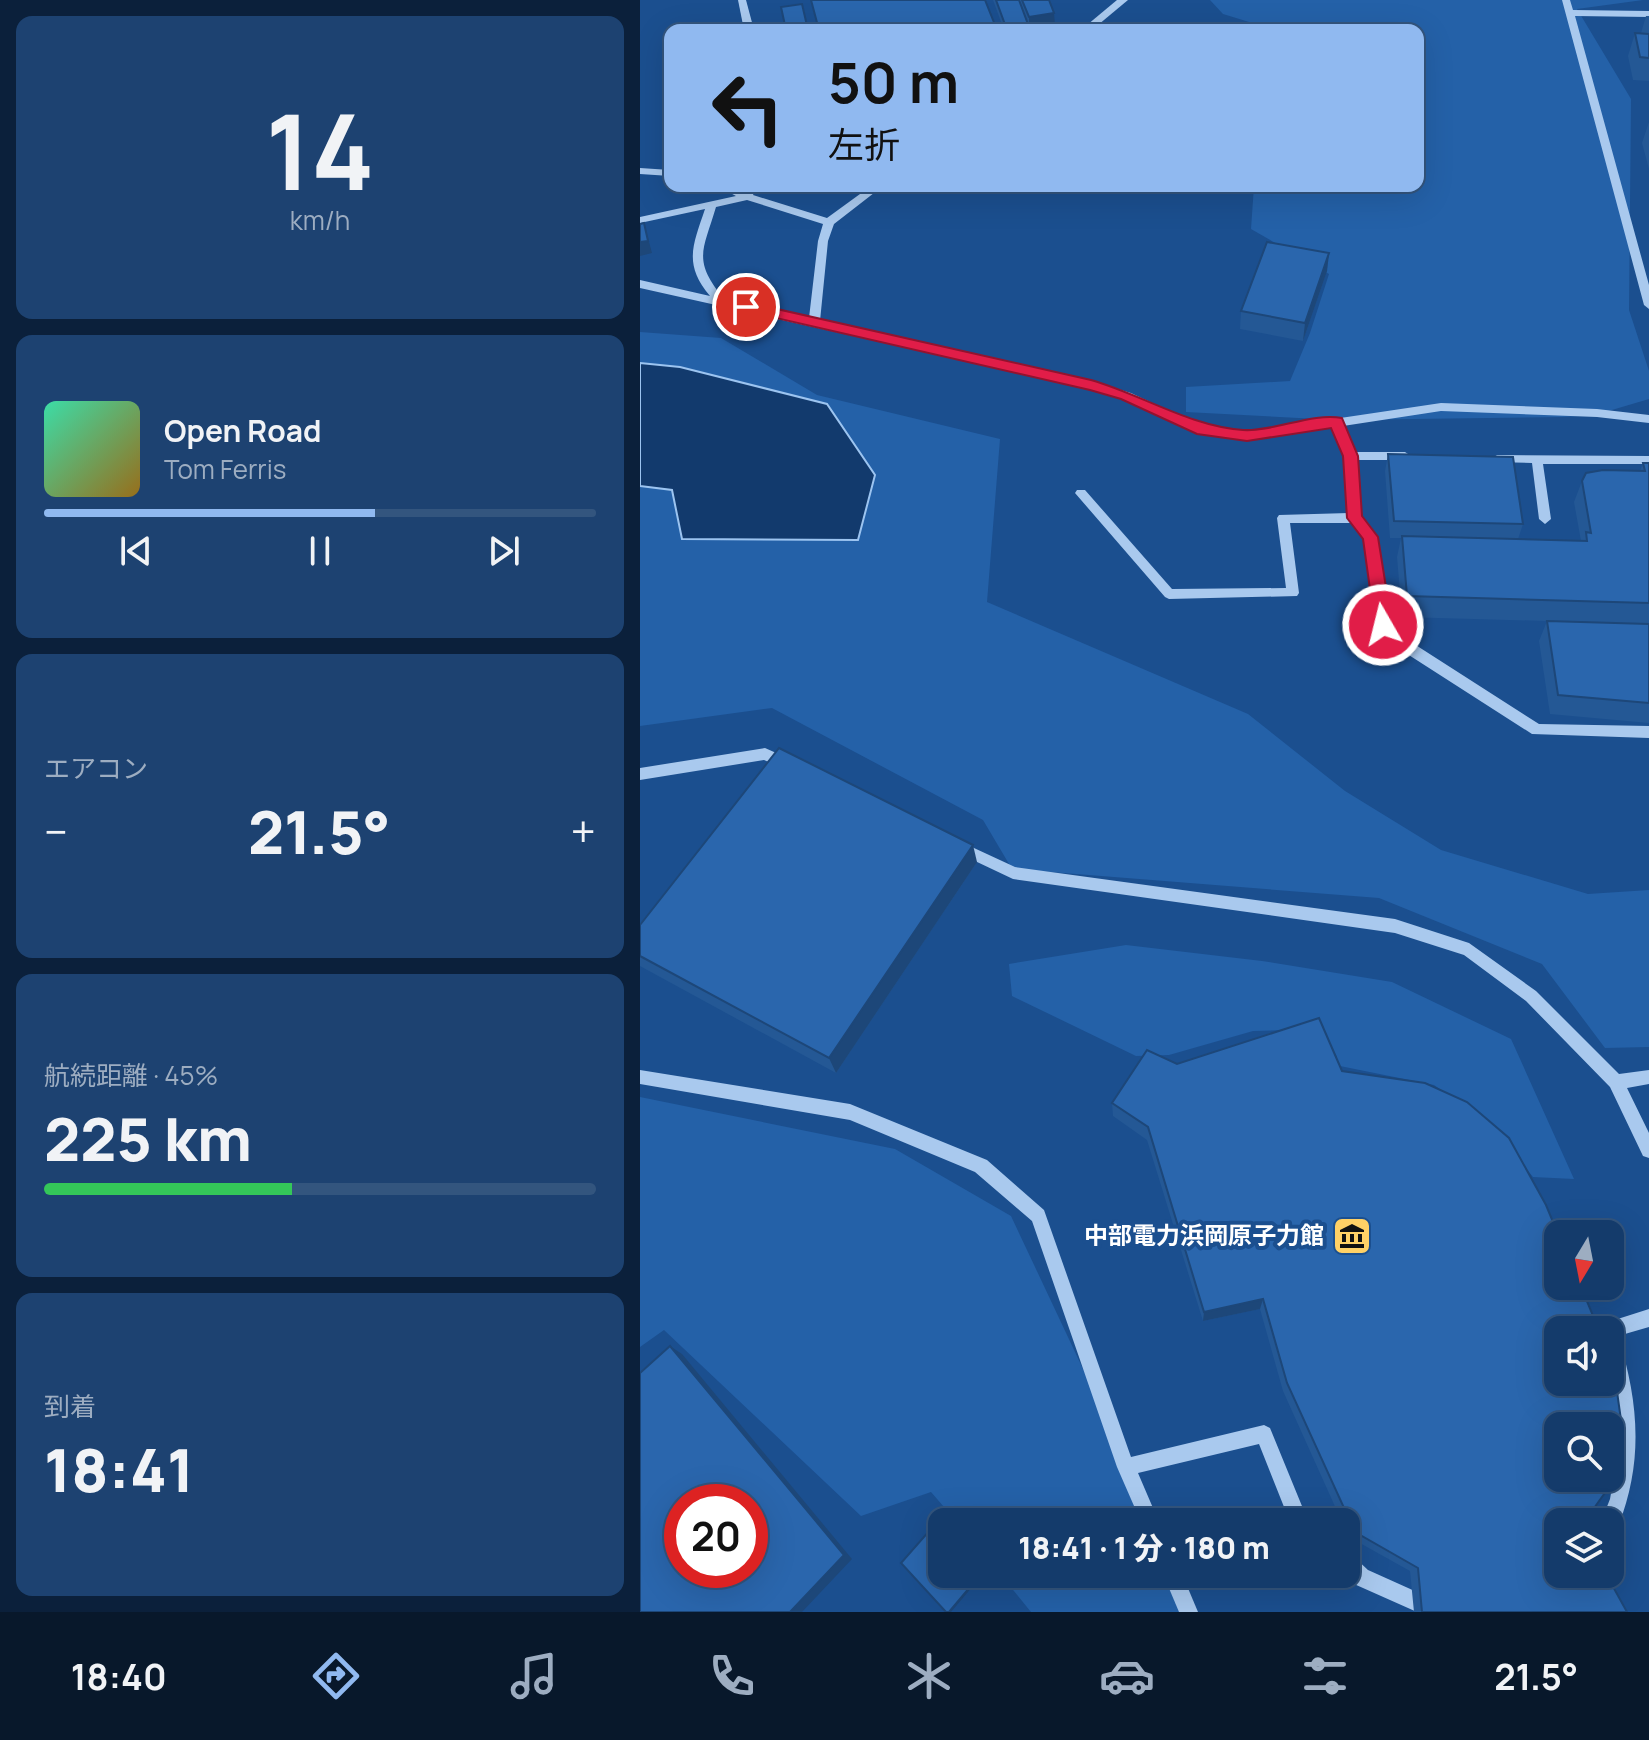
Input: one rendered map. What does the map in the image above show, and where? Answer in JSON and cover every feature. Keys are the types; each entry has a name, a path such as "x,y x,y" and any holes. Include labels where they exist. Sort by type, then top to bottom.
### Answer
{"lane":[{"path":"742,0 748,24"},
{"path":"1093,24 1122,0"},
{"path":"1566,0 1649,305"},
{"path":"1570,13 1649,14"},
{"path":"640,171 664,173"},
{"path":"736,192 829,222"},
{"path":"747,197 749,192"},
{"path":"814,322 823,241 829,222 870,192"},
{"path":"640,220 747,197"},
{"path":"711,207 694,260 701,280 720,301"},
{"path":"640,284 1091,385 1127,396 1197,429 1247,436 1441,407 1597,413 1649,419"},
{"path":"1336,422 1350,456 1355,518 1370,537 1383,625 1406,646 1537,730 1649,732"},
{"path":"1350,456 1426,457"},
{"path":"1489,459 1649,460"},
{"path":"1537,460 1545,519"},
{"path":"1081,493 1169,594 1293,593 1283,518 1355,518"},
{"path":"640,774 765,754 806,774"},
{"path":"944,840 1013,873 1395,926 1469,950 1531,996 1616,1082 1649,1150"},
{"path":"640,1077 850,1112 981,1166 1038,1216 1126,1467 1144,1508"},
{"path":"1616,1082 1649,1077"},
{"path":"1624,1325 1649,1318"},
{"path":"1617,1508 1622,1497 1629,1453 1624,1386"},
{"path":"1126,1467 1264,1434 1293,1508"},
{"path":"1360,1576 1432,1609 1446,1606"},
{"path":"1178,1588 1189,1612"}],"shaded area":[{"path":"1210,0 1643,0 1577,9 1631,99 1629,310 1649,371 1649,399 1595,415 1562,417 1337,420 1186,412 1186,387 1290,381 1329,274 1251,229 1254,192 1424,192 1424,24 1256,24 1223,14"},
{"path":"640,332 721,338 817,395 1000,439 987,602 1248,714 1345,791 1441,850 1588,894 1649,890 1649,1047 1605,1048 1542,964 1379,898 1012,869 983,820 772,708 640,726"},
{"path":"640,363 680,367 827,404 875,475 858,540 682,539 672,490 640,486"},
{"path":"1126,945 1262,961 1392,982 1511,1039 1574,1179 1533,1177 1492,1126 1434,1085 1335,1065 1337,1057 1322,1029 1253,1031 1169,1055 1136,1056 1012,996 1009,964"},
{"path":"640,1097 895,1149 1011,1216 1148,1508 945,1508 931,1492 861,1516 664,1330 640,1347"},
{"path":"1011,1588 1186,1588 1197,1612 1031,1612"}],"building":[{"path":"811,0 985,0 995,24 817,24"},
{"path":"996,0 1019,0 1028,24 1005,24"},
{"path":"1022,0 1049,0 1054,13 1029,17"},
{"path":"802,4 807,24 785,24 781,7"},
{"path":"1635,33 1649,34 1649,58 1640,57"},
{"path":"644,223 648,241 640,242 640,224"},
{"path":"1267,242 1329,253 1305,323 1241,311"},
{"path":"1388,454 1513,457 1523,524 1394,521"},
{"path":"1643,463 1649,463 1649,603 1407,596 1402,536 1587,541 1586,532 1591,533 1582,481 1586,473 1603,470 1645,471"},
{"path":"1547,621 1649,624 1649,703 1558,695"},
{"path":"779,748 973,845 829,1058 640,956 640,925"},
{"path":"1319,1018 1342,1071 1425,1083 1467,1102 1509,1138 1552,1220 1544,1220 1544,1300 1586,1300 1593,1316 1544,1316 1544,1396 1618,1396 1620,1412 1544,1412 1544,1492 1606,1492 1594,1508 1544,1508 1544,1588 1614,1588 1627,1612 1422,1612 1418,1568 1360,1535 1360,1508 1344,1508 1287,1383 1263,1299 1204,1312 1148,1127 1112,1103 1147,1050 1177,1064"},
{"path":"670,1346 844,1555 790,1612 640,1612 640,1373"},
{"path":"928,1532 928,1588 969,1588 946,1612 901,1563"}],"place":[{"name":"中部電力浜岡原子力館","path":"1352,1236"}],"route":[{"path":"746,307 1091,385 1127,396 1197,429 1247,436 1336,422 1350,456 1355,518 1370,537 1383,625"}]}
